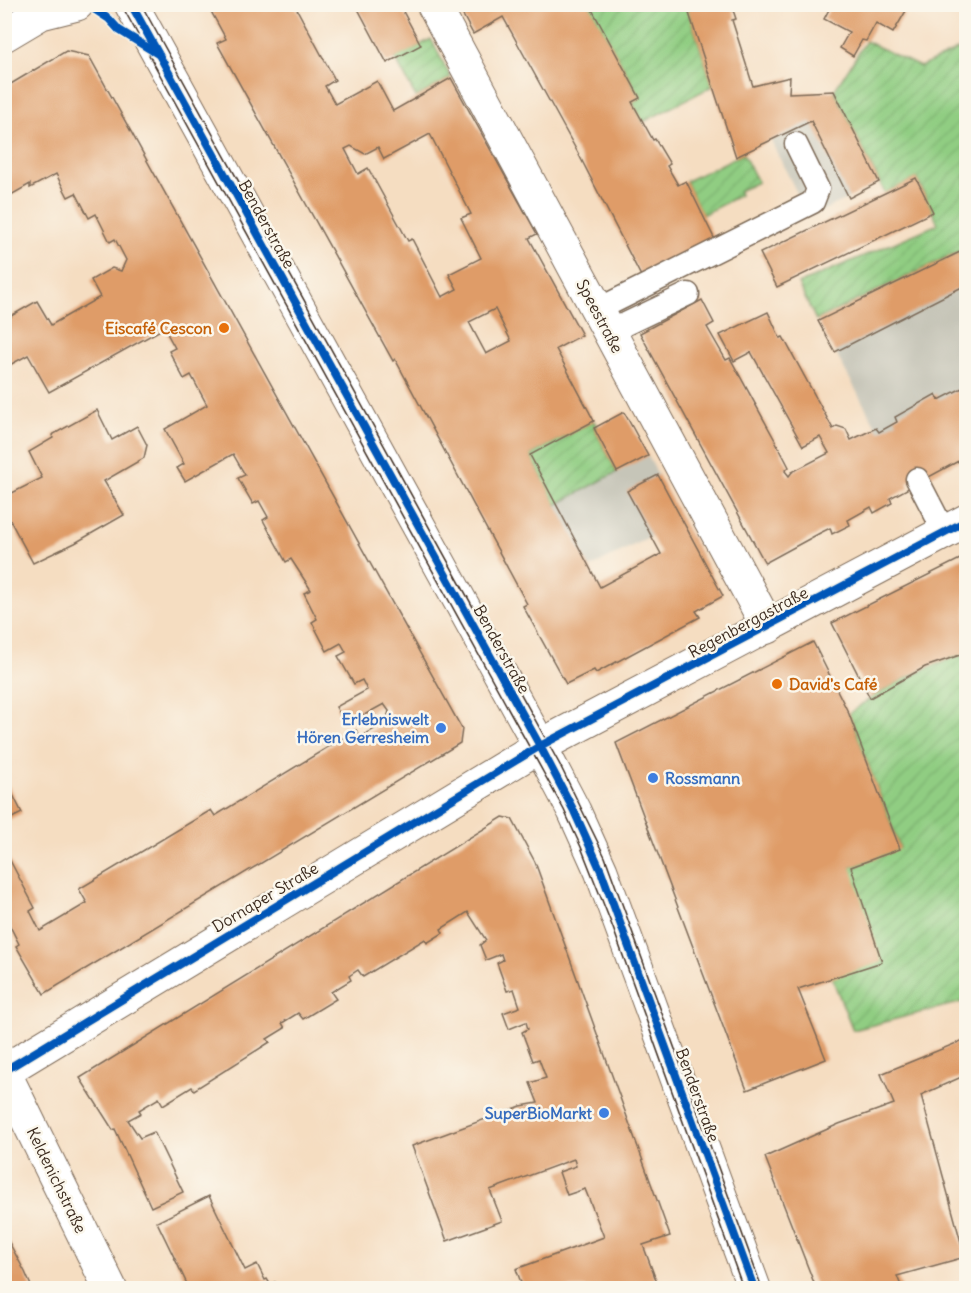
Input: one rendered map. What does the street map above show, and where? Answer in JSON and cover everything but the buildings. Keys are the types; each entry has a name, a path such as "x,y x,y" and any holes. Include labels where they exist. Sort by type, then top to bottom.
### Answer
{"street":[{"path":"4,35 41,13 77,4"},
{"name":"Benderstraße","path":"131,4 540,746 574,812 601,871 754,1288"},
{"name":"Speestraße","path":"433,4 768,627"},
{"name":"Regenbergastraße","path":"540,746 956,527"},
{"name":"Dornaper Straße","path":"4,1071 540,746"},
{"name":"Keldenichstraße","path":"4,1071 110,1288"}],"lane":[{"path":"603,321 813,202 818,189 796,144"},
{"path":"603,321 688,294"},
{"path":"917,479 956,527"}],"shaded area":[{"path":"811,121 849,198 809,217 771,141"},
{"path":"966,285 966,386 939,400 935,394 895,416 897,422 879,432 835,352"},
{"path":"648,456 658,475 628,491 651,536 590,568 556,505"}],"green space":[{"path":"589,5 686,5 713,86 643,122 632,102 640,98"},
{"path":"431,39 451,78 416,97 395,58"},
{"path":"866,41 920,67 966,46 966,248 816,320 798,284 938,224 917,178 885,193 834,91"},
{"path":"743,154 758,182 739,191 740,195 702,215 686,181"},
{"path":"594,421 597,426 594,428 617,472 556,505 530,455"},
{"path":"966,653 966,1001 853,1030 832,978 851,867 900,848 849,714 876,695 905,679"}],"tram line":[{"path":"121,4 564,810 613,928 743,1288"},
{"path":"141,4 560,765 605,857 762,1288"}],"cycle path":[{"path":"86,4 109,19 119,30 158,54"},
{"path":"131,4 574,811 601,871 754,1288"},
{"path":"4,1071 540,746 966,521"}],"place":[{"name":"Eiscafé Cescon","path":"224,328"},
{"name":"David's Café","path":"777,684"},
{"name":"Erlebniswelt Hören Gerresheim","path":"441,728"},
{"name":"Rossmann","path":"653,778"},
{"name":"SuperBioMarkt","path":"604,1113"}]}
